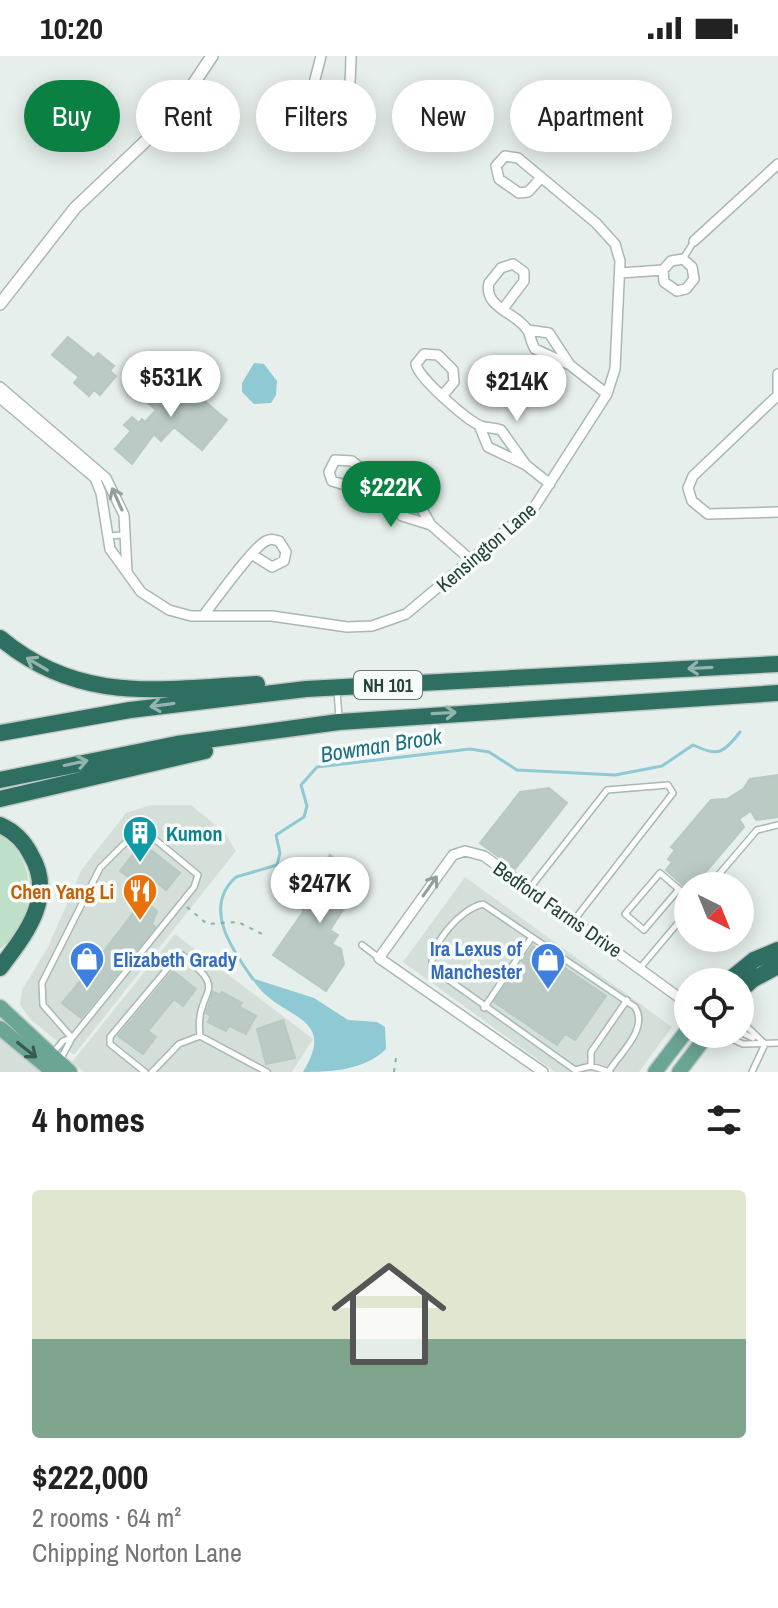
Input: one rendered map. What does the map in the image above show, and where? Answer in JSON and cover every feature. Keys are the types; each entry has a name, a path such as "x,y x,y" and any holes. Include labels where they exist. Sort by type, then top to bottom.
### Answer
{"highway":[{"path":"0,638 40,667 89,685 130,690 258,684 306,689"},
{"name":"NH 101","path":"0,733 130,710 306,689 778,664"},
{"name":"NH 101","path":"0,780 177,744 339,722 778,693"},
{"path":"697,698 778,702"},
{"path":"0,799 191,753 409,715"},
{"path":"0,825 18,836 39,875 37,912 0,968"},
{"path":"0,956 16,946"},
{"path":"744,968 754,960 778,950"},
{"path":"754,979 778,966"}],"main road":[{"path":"0,1007 55,1062"},
{"path":"1,1030 70,1072"},
{"path":"655,1072 674,1047"},
{"path":"679,1072 697,1048"}],"street":[{"path":"0,304 75,208 172,116 212,56"},
{"path":"321,56 312,95 319,108 330,112 343,108 349,99 351,56"},
{"name":"Kensington Lane","path":"77,456 98,482 105,536 127,575 159,605 180,614 260,615 339,626 370,626 406,614 523,519 550,484 607,394 615,369 620,273 618,252 610,238 541,178 514,156 501,158 496,166 499,179 519,193 528,192 541,178"},
{"path":"694,241 778,164"},
{"path":"620,273 663,270 671,261 683,259 694,273 686,289 677,291 668,287 663,270"},
{"path":"503,309 524,281 524,272 513,264 501,268 487,287 489,296 503,309 528,330 549,333 570,365"},
{"path":"528,330 532,346 539,353 570,365 607,394"},
{"path":"443,395 454,382 453,370 438,355 424,354 416,364 417,373 443,395 479,425 501,430 526,465"},
{"path":"778,374 778,396 693,476 688,488 692,501 708,514 778,512"},
{"name":"Kensington Lane","path":"3,394 77,456 100,469 124,515 127,575"},
{"path":"479,425 488,447 526,465 550,484"},
{"path":"362,470 388,491 402,516 431,525"},
{"path":"388,491 416,499 431,525 472,561"},
{"path":"203,616 253,555"},
{"name":"Bedford Farms Drive","path":"379,958 448,860 465,851 478,852 575,919 674,994"},
{"path":"379,958 543,1072"}],"lane":[{"path":"683,259 694,241"},
{"path":"105,536 124,535"},
{"path":"336,688 339,722"},
{"path":"530,888 607,790 668,785 673,793 575,919"},
{"path":"721,872 753,834 763,827 778,825"},
{"path":"55,1062 183,904 198,875 151,836 141,832 132,836 100,868 48,968 40,996 50,1016 72,1038"},
{"path":"660,873 679,889 644,930 625,914 660,873"},
{"path":"483,904 532,937 639,1011 640,1022 609,1072 591,1066 575,1070 432,968 431,957 461,913 483,904"},
{"path":"640,968 674,928"},
{"path":"484,1008 532,937"},
{"path":"362,945 379,958"},
{"path":"145,1072 110,1044 110,1037 182,955 209,978 211,988 199,1013 200,1036"},
{"path":"591,1066 591,1052 627,1000"},
{"path":"754,1033 765,1043"},
{"path":"152,1072 173,1049 200,1036"},
{"path":"200,1036 267,1072"},
{"path":"55,1062 63,1041 72,1038"},
{"path":"754,1038 765,1043"},
{"path":"753,1071 765,1043"},
{"path":"754,1044 778,1043"}],"path":[{"path":"183,904 207,924 246,924 266,936"},
{"path":"394,1072 396,1058"}],"shaded area":[{"path":"151,805 191,805 225,833 236,851 74,1055 30,1019 20,1005 22,990 48,947 82,869 126,813"},
{"path":"465,877 672,1027 639,1072 555,1072 403,962"},
{"path":"175,934 313,1039 292,1072 84,1072 72,1062"},
{"path":"0,1037 43,1072 0,1072"}],"green space":[{"path":"0,832 22,859 29,890 22,922 0,949"}],"water":[{"path":"254,363 264,364 277,381 276,395 271,403 254,404 242,392 242,383"},
{"path":"252,978 314,998 348,1020 377,1022 385,1027 386,1049 358,1066 303,1072 312,1052 314,1038 309,1027 263,992"}],"building":[{"path":"68,337 94,358 98,353 114,366 110,371 116,376 100,395 94,390 89,396 74,383 79,377 52,355"},
{"path":"145,378 167,397 180,381 227,420 202,450 174,427 161,441 154,434 132,464 115,449 131,431 124,425 132,417 139,423 142,419 145,422 156,410 133,390"},
{"path":"778,775 778,817 756,820 751,811 739,819 744,827 706,872 674,872 674,877 666,870 672,862 668,859 675,850 671,847 711,800 727,799 743,789 750,779"},
{"path":"549,788 567,803 515,869 480,843 520,792"},
{"path":"142,843 180,873 166,890 146,874 138,884 120,871"},
{"path":"330,855 356,873 358,887 330,930 338,935 332,944 341,949 344,964 326,991 273,955 303,912 300,897"},
{"path":"143,900 157,911 152,924 155,927 81,1018 62,1003 95,963 91,960 97,952 101,955"},
{"name":"Ira Lexus of Manchester","path":"533,946 606,996 575,1040 565,1034 557,1045 494,1002 508,982 513,985 527,965 522,961"},
{"path":"173,971 196,989 183,1006 174,999 148,1031 156,1037 143,1054 118,1036"},
{"path":"213,992 220,995 222,992 242,1003 239,1007 256,1016 246,1034 229,1026 226,1031 208,1022 211,1016 206,1013"},
{"path":"283,1020 295,1058 266,1064 257,1029"}],"waterway":[{"name":"Bowman Brook","path":"253,979 229,942 221,915 221,902 226,889 236,877 277,865 280,853 276,835 304,817 307,806 301,785 317,767 470,749 489,752 517,770 615,775 662,766 693,745 708,751 719,751 740,732"}],"place":[{"name":"Kumon","path":"140,864"},
{"name":"Chen Yang Li","path":"140,922"},
{"name":"Elizabeth Grady","path":"87,990"},
{"name":"Ira Lexus of Manchester","path":"548,991"}]}
